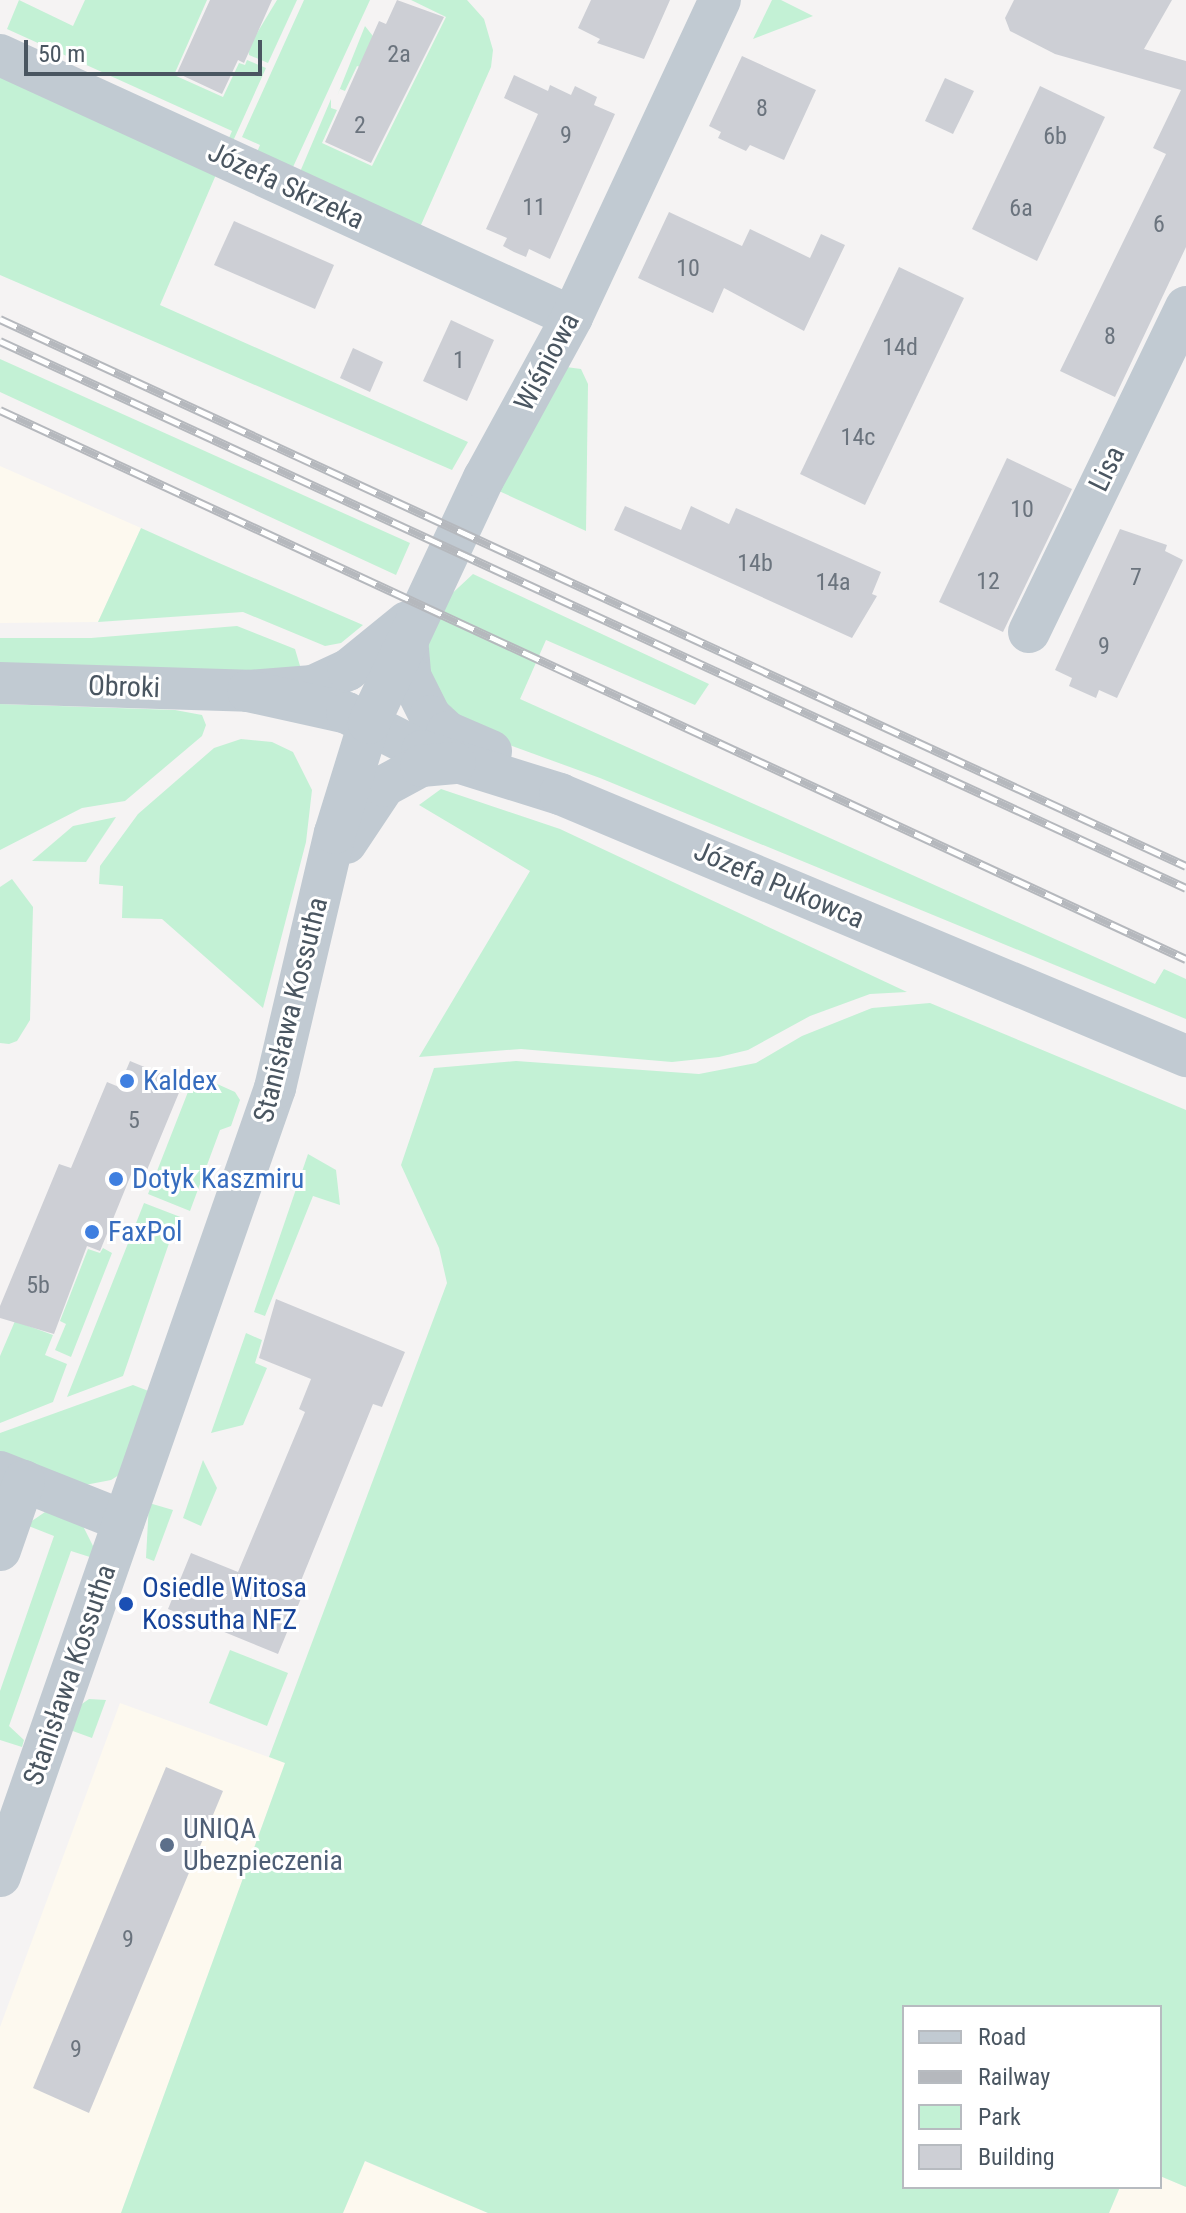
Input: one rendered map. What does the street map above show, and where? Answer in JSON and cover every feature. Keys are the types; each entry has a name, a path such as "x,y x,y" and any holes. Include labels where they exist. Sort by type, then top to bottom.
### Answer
{"street":[{"name":"Wiśniowa","path":"369,723 484,478 572,317 720,0"},
{"name":"Józefa Skrzeka","path":"0,55 572,317"},
{"name":"Lisa","path":"1029,632 1186,307"},
{"name":"Obroki","path":"0,683 248,691 333,679 414,624"},
{"path":"414,624 410,676 430,716 447,732 518,766 560,794"},
{"name":"Obroki","path":"248,691 369,723"},
{"name":"Józefa Pukowca","path":"369,723 422,751 560,794 1186,1056"},
{"name":"Stanisława Kossutha","path":"0,1876 275,1088 327,865 369,723"},
{"path":"327,865 384,786 421,766 462,763"},
{"path":"0,1550 12,1477 124,1521"}],"shaded area":[{"path":"0,466 141,528 98,622 0,623"},
{"path":"120,1703 285,1763 121,2213 0,2213 0,2027"},
{"path":"364,2161 488,2213 343,2213"},
{"path":"1162,2177 1186,2187 1186,2213 1109,2213 1119,2189 1162,2189"}],"green space":[{"path":"19,0 73,26 85,0 207,0 174,75 223,97 239,63 245,65 247,60 266,68 229,150 225,147 232,131 7,29"},
{"path":"277,0 297,0 268,63 249,55 248,48"},
{"path":"304,0 370,0 287,180 252,164 260,145 242,137"},
{"path":"411,0 467,0 484,19 493,50 491,67 417,234 297,179 331,99 331,108 337,110 322,143 372,166 446,17"},
{"path":"772,0 781,0 813,16 753,39"},
{"path":"365,26 376,40 364,68 357,66 345,91 340,89 337,96"},
{"path":"0,64 221,163 160,305 468,442 452,470 0,275"},
{"path":"0,359 410,543 396,575 0,392"},
{"path":"566,367 581,369 588,384 586,531 499,491"},
{"path":"141,528 363,625 341,643 325,646 243,612 98,622"},
{"path":"473,574 709,684 695,705 546,640 520,699 1155,984 1164,969 1186,979 1186,1019 600,778 460,727 446,718 420,651 445,600"},
{"path":"237,626 295,649 303,676 0,667 0,638 91,638"},
{"path":"0,704 175,710 202,715 206,725 202,736 125,801 82,808 0,850"},
{"path":"241,739 272,742 293,752 312,790 306,842 263,1008 162,919 122,918 123,886 99,884 100,866 138,814 214,748"},
{"path":"441,789 560,829 907,992 870,994 810,1016 748,1050 719,1057 672,1062 521,1049 419,1057 530,871 419,805"},
{"path":"116,817 86,862 32,861 73,826"},
{"path":"12,879 33,907 30,1020 17,1041 9,1044 0,1043 0,887"},
{"path":"930,1003 1186,1110 1186,2187 1162,2177 1162,2005 902,2005 902,2189 1119,2189 1109,2213 488,2213 365,2161 343,2213 121,2213 285,1763 269,1757 447,1283 439,1248 401,1165 434,1068 516,1061 699,1074 756,1063 802,1036 872,1008"},
{"path":"195,1074 235,1092 240,1100 231,1126 220,1130 190,1211 148,1194"},
{"path":"308,1154 336,1170 340,1205 313,1196 265,1316 254,1312"},
{"path":"144,1203 183,1218 175,1226 123,1376 67,1397"},
{"path":"103,1248 112,1253 71,1357 55,1350 66,1324 60,1321 88,1249 100,1253"},
{"path":"15,1321 53,1335 45,1355 67,1364 53,1402 0,1423 0,1356"},
{"path":"246,1333 262,1340 255,1363 267,1368 243,1425 211,1433"},
{"path":"133,1385 151,1392 119,1475 111,1480 85,1485 0,1455 0,1433"},
{"path":"203,1460 217,1488 201,1526 183,1518"},
{"path":"149,1503 173,1510 154,1561 146,1558"},
{"path":"45,1512 82,1524 94,1548 93,1558 71,1551 9,1726 24,1740 22,1747 0,1740 0,1691 54,1536 26,1525"},
{"path":"230,1650 288,1673 267,1726 209,1703"},
{"path":"89,1699 106,1700 92,1738 70,1730 79,1706"}],"building":[{"path":"210,0 272,0 244,63 238,60 222,94 177,73"},
{"path":"397,0 444,17 371,163 325,142 379,21 386,24"},
{"path":"591,0 670,0 644,59 597,43 600,39 578,28"},
{"path":"1014,0 1172,0 1144,49 1186,61 1186,247 1115,397 1060,371 1166,154 1153,148 1181,90 1055,54 1010,31 1005,18"},
{"path":"742,56 816,90 784,160 750,145 746,151 718,138 721,132 709,126"},
{"path":"514,75 548,91 550,85 571,95 575,86 597,97 594,105 615,114 550,259 529,249 526,257 514,252 503,246 507,238 486,229 538,114 504,98"},
{"path":"945,78 974,91 953,134 925,121"},
{"path":"1040,86 1105,117 1037,261 972,229"},
{"path":"669,212 742,246 750,229 810,258 821,234 845,245 804,331 724,288 713,313 638,278"},
{"path":"234,221 334,265 315,309 214,265"},
{"path":"899,267 964,298 865,505 800,474"},
{"path":"451,320 494,340 467,401 423,381"},
{"path":"353,348 383,362 370,392 340,378"},
{"path":"1007,458 1072,489 1003,632 939,602"},
{"path":"625,506 681,530 691,506 729,524 736,508 881,572 872,594 877,596 852,638 614,530"},
{"path":"1120,529 1167,545 1165,551 1183,560 1117,698 1099,690 1096,698 1069,686 1072,678 1055,670"},
{"path":"130,1061 183,1083 147,1170 135,1165 100,1251 87,1246 54,1334 0,1318 0,1306 59,1164 71,1168 107,1082 119,1087"},
{"path":"276,1299 405,1352 382,1407 373,1404 296,1593 302,1596 278,1654 168,1609 191,1553 238,1572 305,1412 299,1409 311,1379 259,1358"},
{"path":"166,1767 223,1791 89,2113 33,2088"}],"railway":[{"path":"0,319 1186,866"},
{"path":"0,341 1186,888"},
{"path":"0,410 1186,959"}],"place":[{"name":"Kaldex","path":"127,1081"},
{"name":"Dotyk Kaszmiru","path":"116,1179"},
{"name":"FaxPol","path":"92,1232"},
{"name":"Osiedle Witosa Kossutha NFZ","path":"126,1604"},
{"name":"UNIQA Ubezpieczenia","path":"167,1845"}]}
